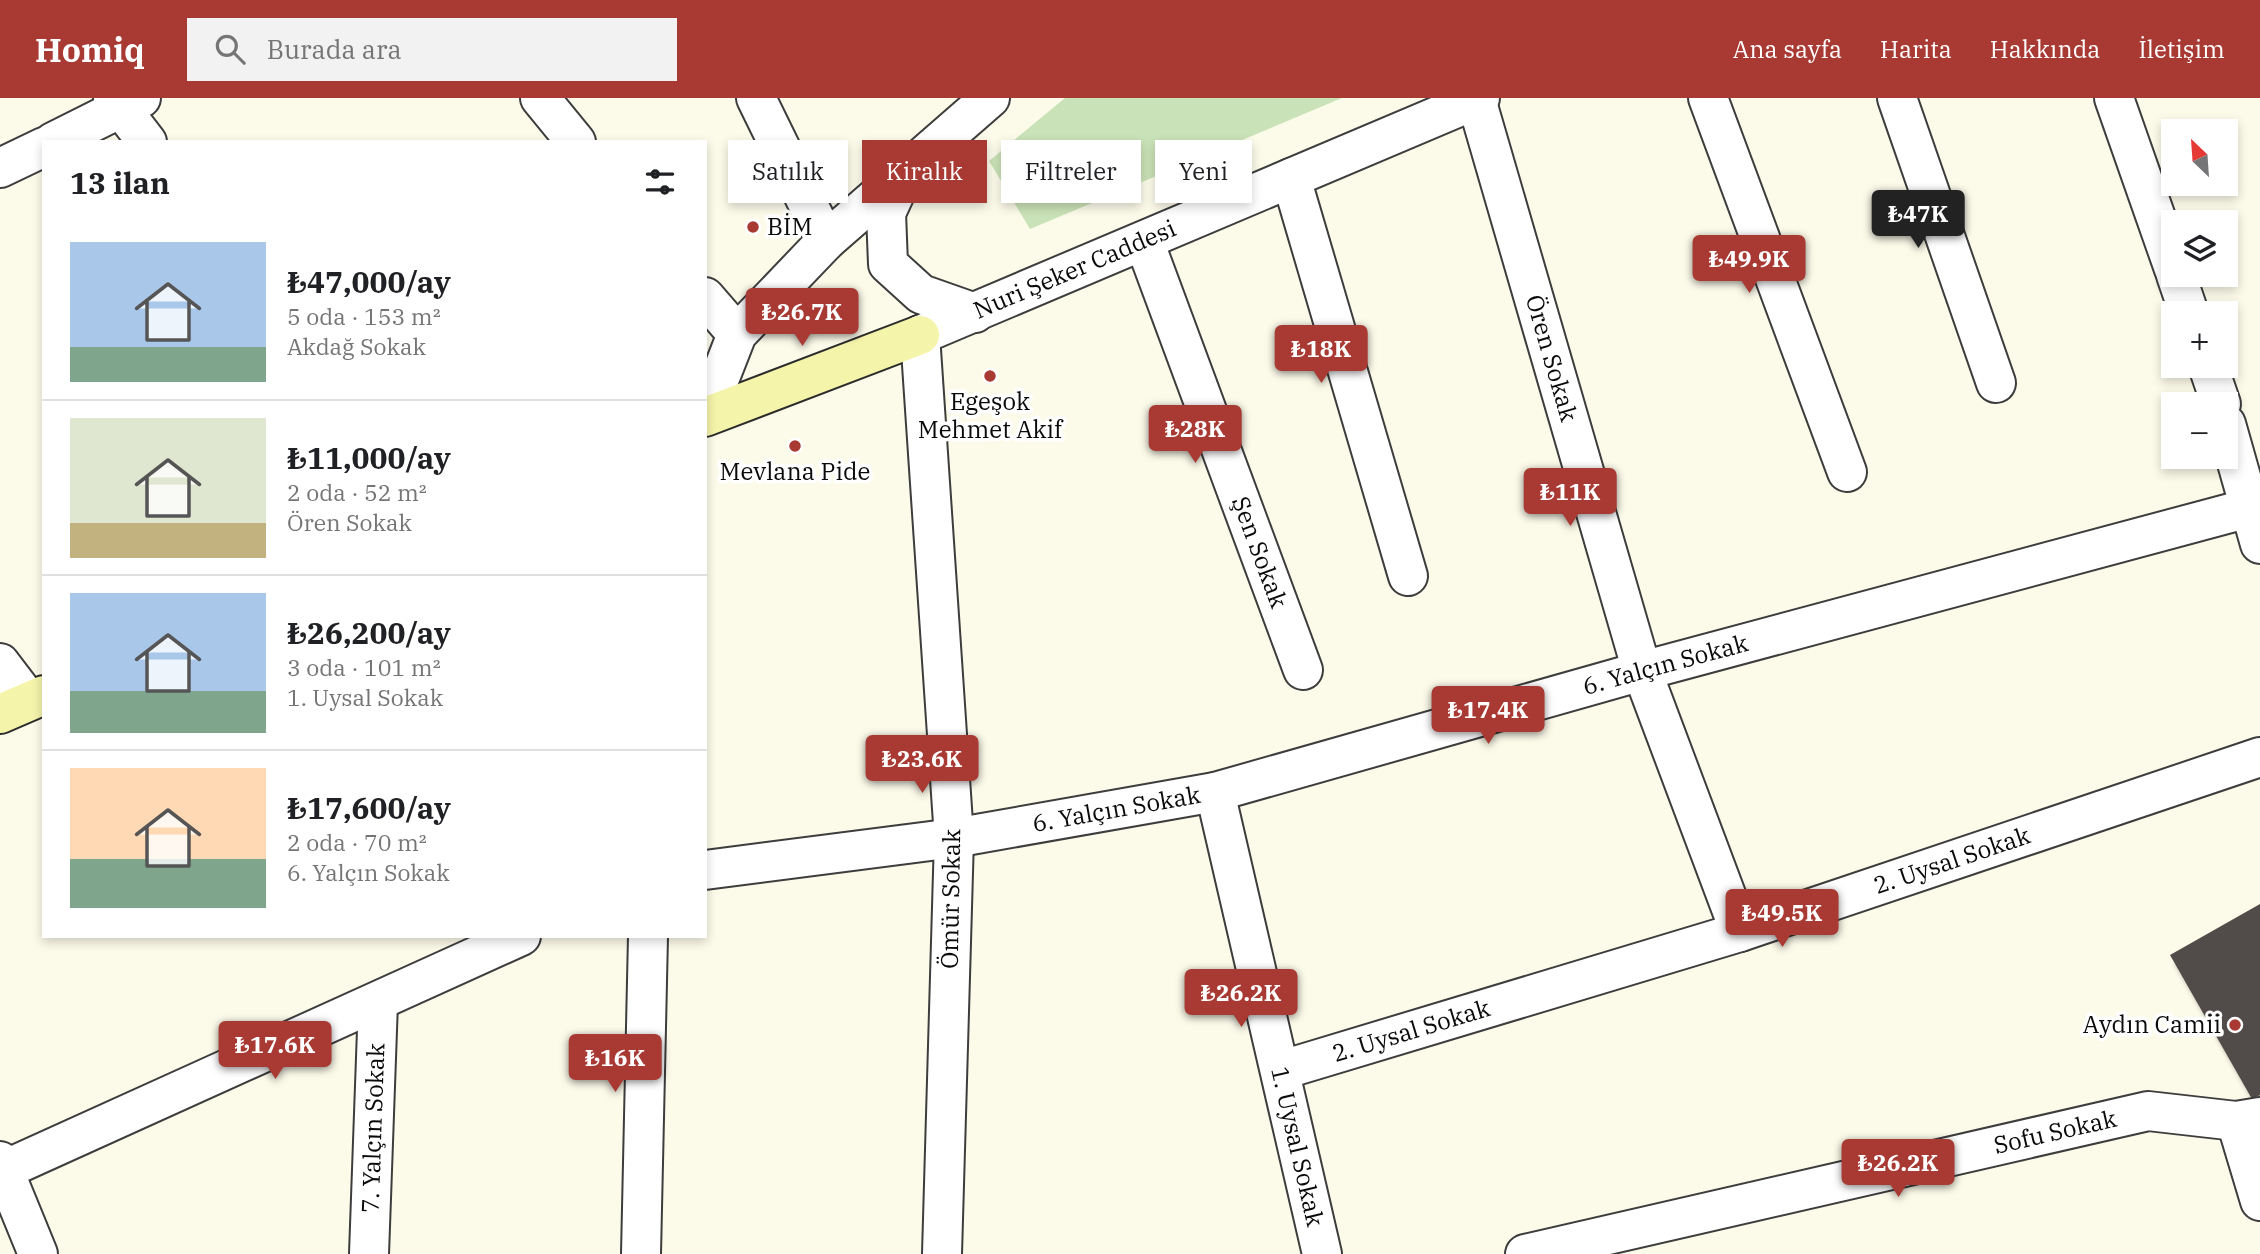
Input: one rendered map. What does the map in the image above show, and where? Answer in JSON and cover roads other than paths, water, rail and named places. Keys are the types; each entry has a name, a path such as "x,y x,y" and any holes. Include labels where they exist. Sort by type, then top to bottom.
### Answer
{"main road":[{"name":"Nuri Şeker Caddesi","path":"707,416 920,335"}],"street":[{"path":"540,98 574,140"},
{"path":"756,98 826,241"},
{"path":"941,140 990,98"},
{"path":"1708,98 1847,472"},
{"path":"1896,98 1996,383"},
{"path":"2114,98 2161,232"},
{"name":"Nuri Şeker Caddesi","path":"920,335 1478,99"},
{"name":"Ören Sokak","path":"1478,99 1642,671 1740,932"},
{"path":"57,140 125,101 146,140"},
{"path":"0,168 42,147"},
{"path":"1292,178 1408,576"},
{"path":"707,412 737,334 826,241 869,203"},
{"path":"891,203 886,213 888,264 921,294 975,313"},
{"name":"Şen Sokak","path":"1144,241 1303,670"},
{"path":"707,299 737,334"},
{"name":"Ömür Sokak","path":"920,335 954,838 942,1254"},
{"path":"2238,468 2260,544"},
{"name":"6. Yalçın Sokak","path":"707,870 954,838 1215,792 1642,671 2249,508"},
{"path":"0,663 24,704"},
{"name":"2. Uysal Sokak","path":"1282,1070 1740,932 2260,757"},
{"name":"1. Uysal Sokak","path":"1215,792 1282,1070 1322,1254"},
{"path":"38,1254 2,1165 378,1002 517,938"},
{"path":"641,1254 648,938"},
{"name":"7. Yalçın Sokak","path":"369,1254 378,1002"},
{"name":"Sofu Sokak","path":"1525,1254 2148,1111 2248,1119"},
{"path":"2248,1119 2260,1200"}],"place":[{"name":"BİM","path":"753,227"},
{"name":"Egeşok Mehmet Akif","path":"990,376"},
{"name":"Mevlana Pide","path":"795,446"},
{"name":"Aydın Camii","path":"2235,1025"}]}
